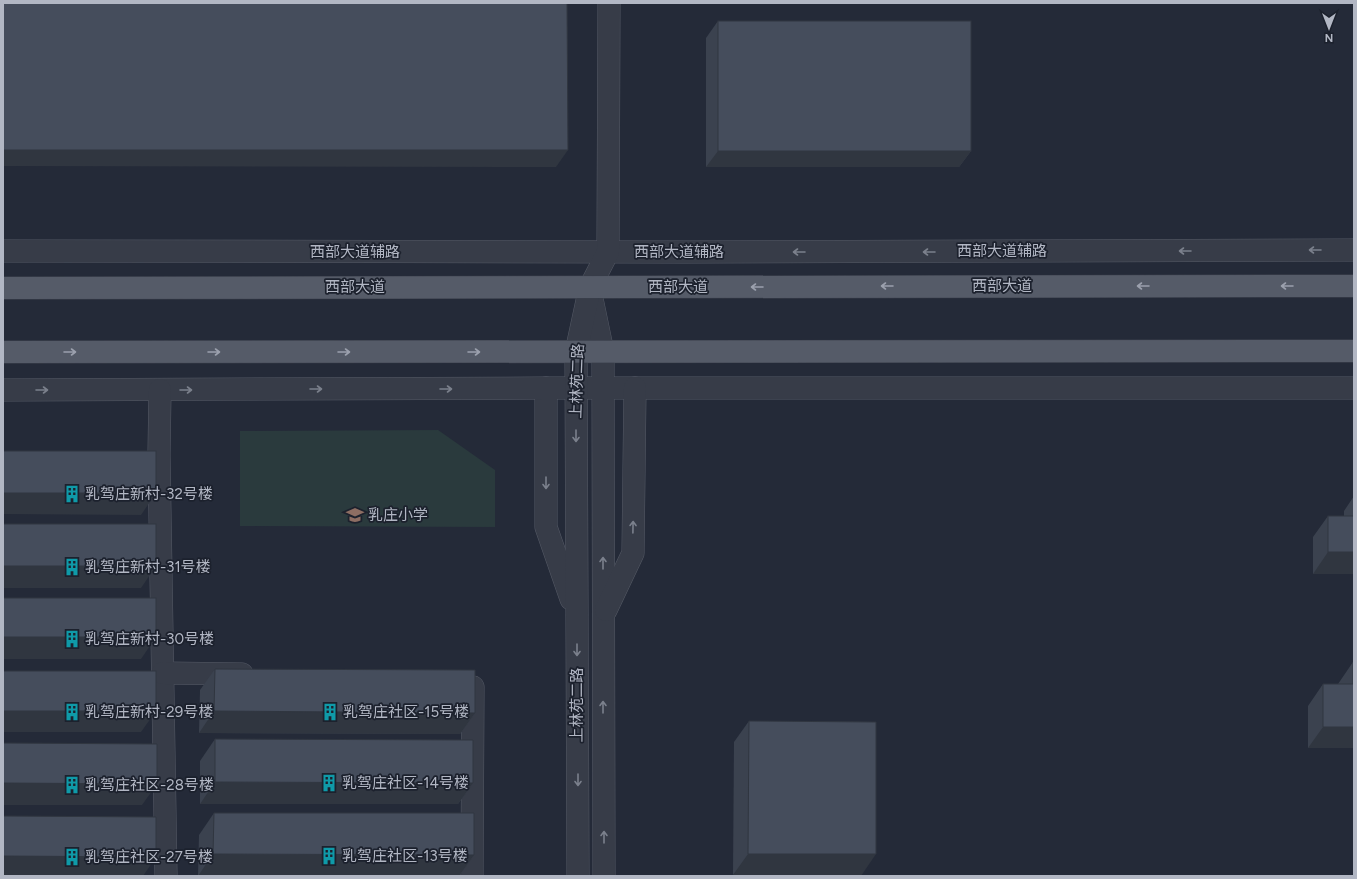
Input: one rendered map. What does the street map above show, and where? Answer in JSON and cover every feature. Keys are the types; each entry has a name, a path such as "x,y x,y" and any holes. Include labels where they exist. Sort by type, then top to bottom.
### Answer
{"main road":[{"name":"西部大道","path":"3,288 1354,286"},
{"path":"3,352 1354,351"}],"street":[{"path":"590,287 608,252 609,3"},
{"name":"西部大道辅路","path":"3,252 1354,250"},
{"name":"上林苑二路","path":"578,876 576,352 590,287"},
{"name":"上林苑二路","path":"590,287 603,352 604,876"},
{"path":"546,388 546,527 577,617"},
{"path":"603,615 633,553 635,388"},
{"path":"3,390 1354,388"},
{"path":"160,390 151,455 163,673 166,876"},
{"path":"163,673 259,674"},
{"path":"457,677 473,677 472,876"}],"shaded area":[{"path":"438,430 495,470 495,527 240,526 240,431"}],"building":[{"path":"3,3 567,3 568,150 3,150"},
{"path":"718,21 971,21 971,151 718,151"},
{"path":"3,451 156,451 156,493 3,493"},
{"path":"1328,516 1354,516 1354,552 1328,552"},
{"path":"3,524 156,524 156,566 3,566"},
{"path":"3,598 156,598 156,637 3,637"},
{"path":"1353,662 1354,727 1323,727 1323,684 1353,684"},
{"path":"215,669 475,670 475,713 214,711"},
{"path":"3,671 156,671 156,711 3,711"},
{"path":"749,721 876,722 876,854 748,854"},
{"path":"215,739 473,740 473,783 215,782"},
{"path":"3,743 157,744 157,784 3,783"},
{"path":"214,813 474,813 474,855 213,854"},
{"path":"3,816 156,817 156,857 3,856"}],"place":[{"name":"乳驾庄新村-32号楼","path":"72,494"},
{"name":"乳庄小学","path":"355,515"},
{"name":"乳驾庄新村-31号楼","path":"72,567"},
{"name":"乳驾庄新村-30号楼","path":"72,639"},
{"name":"乳驾庄新村-29号楼","path":"72,712"},
{"name":"乳驾庄社区-15号楼","path":"330,712"},
{"name":"乳驾庄社区-14号楼","path":"329,783"},
{"name":"乳驾庄社区-28号楼","path":"72,785"},
{"name":"乳驾庄社区-13号楼","path":"329,856"},
{"name":"乳驾庄社区-27号楼","path":"72,857"}]}
